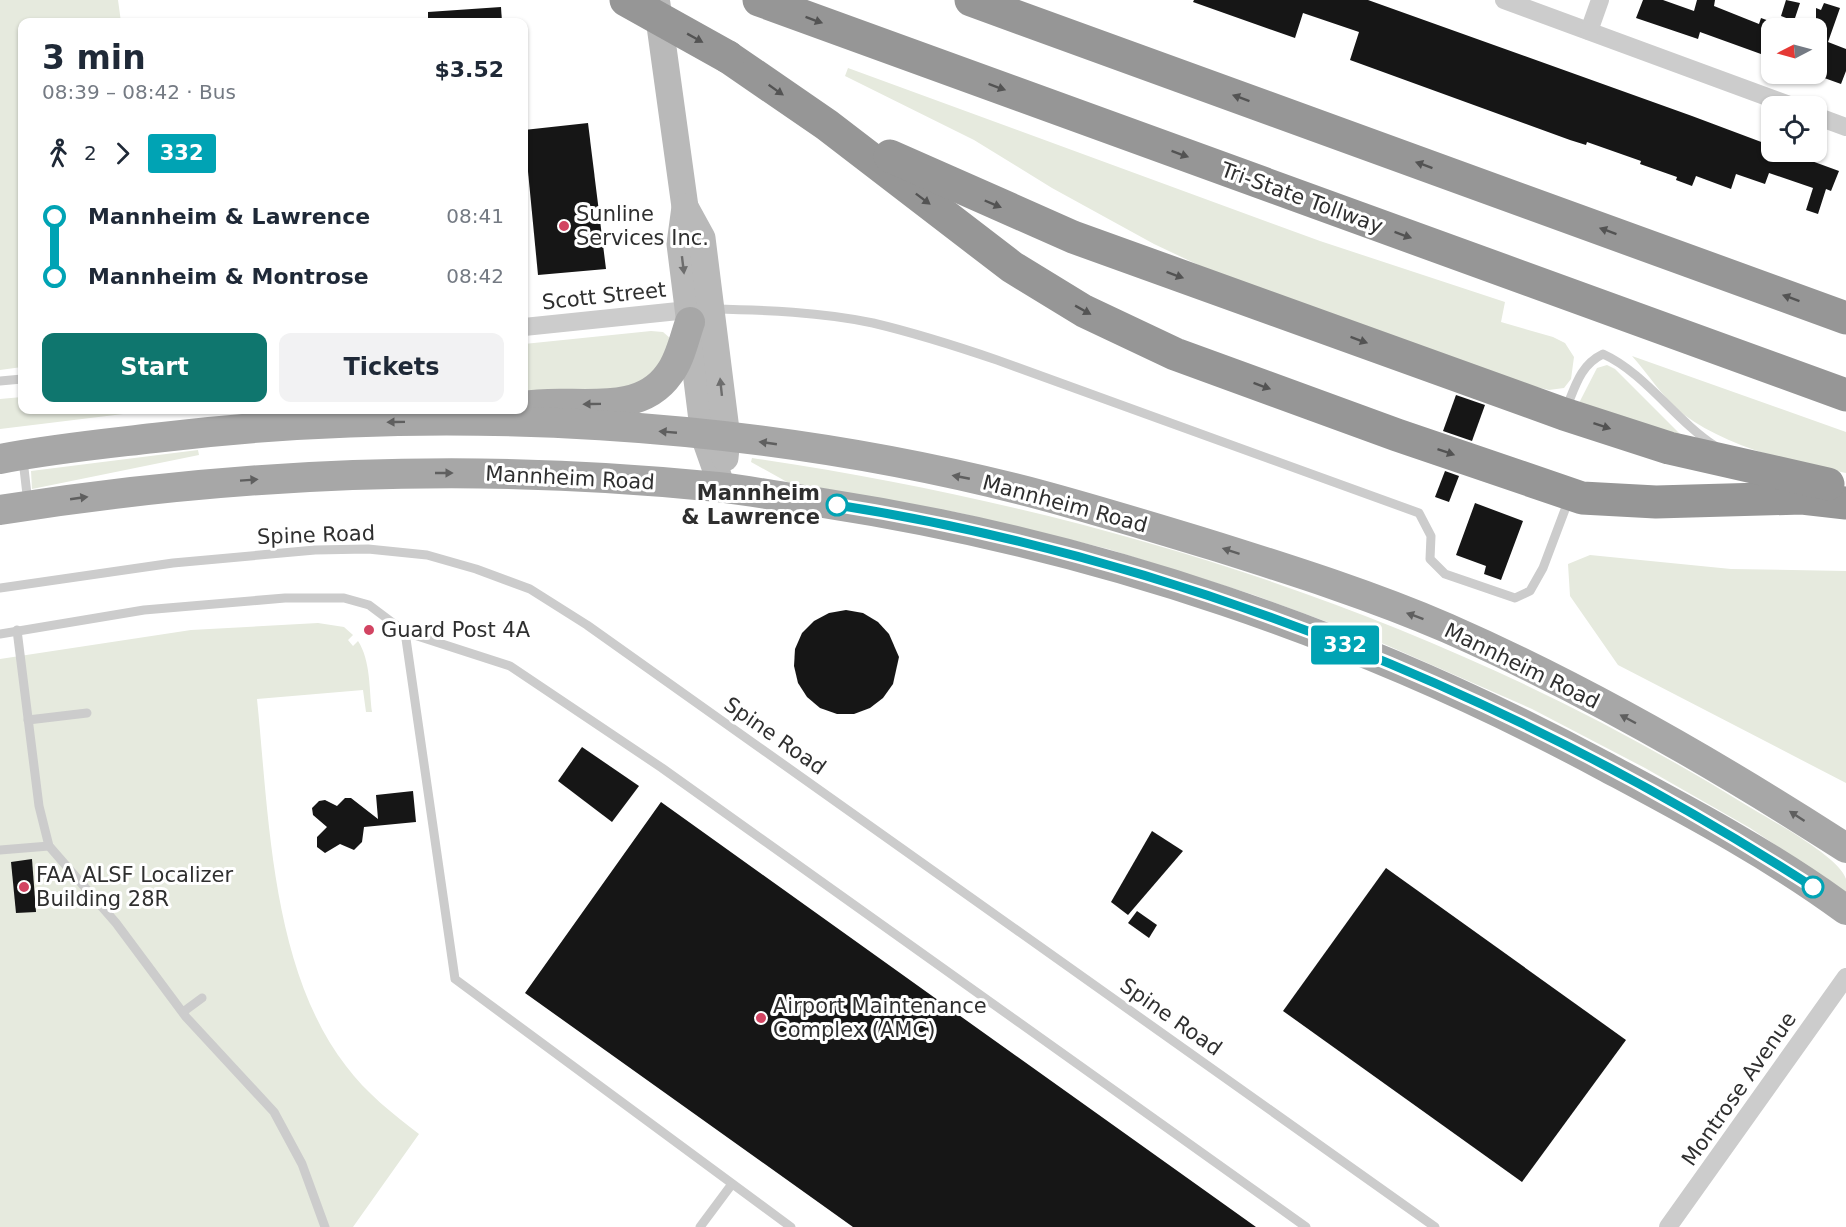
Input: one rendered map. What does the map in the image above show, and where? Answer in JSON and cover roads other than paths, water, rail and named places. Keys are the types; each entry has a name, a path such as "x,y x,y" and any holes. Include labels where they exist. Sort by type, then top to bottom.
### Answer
{"highway":[{"path":"626,0 728,57 826,125 1012,267 1084,311 1175,354 1582,498 1656,502 1802,498 1846,503"},
{"name":"Tri-State Tollway","path":"759,0 1846,395"},
{"path":"971,0 1846,318"},
{"path":"826,125 989,202 1073,237 1564,414 1669,448 1846,488"}],"main road":[{"path":"656,0 685,207 680,244 697,314 722,487"},
{"path":"528,406 613,403 654,391 670,374 697,314"},
{"path":"455,421 489,414"},
{"name":"Mannheim Road","path":"7,452 178,435 337,423 455,421 633,429 715,437 873,459 1038,494 1292,571 1445,627 1578,692 1704,760 1846,848"},
{"name":"Mannheim Road","path":"14,508 137,490 249,479 402,473 605,478 722,487 920,519 1018,541 1215,597 1349,646 1521,721 1741,841 1846,910"}],"street":[{"path":"1504,0 1765,96"},
{"path":"1589,32 1600,0"},
{"path":"1827,120 1846,127"},
{"name":"Scott Street","path":"528,327 697,314"},
{"name":"Montrose Avenue","path":"1668,1227 1846,977"}],"lane":[{"path":"697,314 787,312 871,323 940,341 1018,368 1419,513 1431,536 1430,559 1445,574 1515,598 1530,591 1543,568 1571,494"},
{"path":"1564,414 1581,372 1590,360 1603,354 1620,362 1698,435 1733,457 1773,473"},
{"path":"0,381 18,379"},
{"path":"7,452 14,508"},
{"name":"Spine Road","path":"0,588 173,562 315,550 368,549 427,555 476,569 530,589 587,625 1435,1227"},
{"path":"0,634 144,610 285,598 344,598 369,605 405,632 510,666 662,768 1306,1227"},
{"path":"17,630 39,807 49,846 116,923 183,1012 274,1112 302,1164 325,1227"},
{"path":"405,632 455,979 791,1227"},
{"path":"28,720 87,713"},
{"path":"0,850 49,846"},
{"path":"183,1012 202,998"},
{"path":"700,1227 732,1184"}],"place":[{"name":"Sunline Services Inc.","path":"564,226"},
{"name":"Mannheim & Lawrence","path":"837,505"},
{"name":"Guard Post 4A","path":"369,630"},
{"name":"FAA ALSF Localizer Building 28R","path":"24,887"},
{"name":"Airport Maintenance Complex (AMC)","path":"761,1018"}]}
